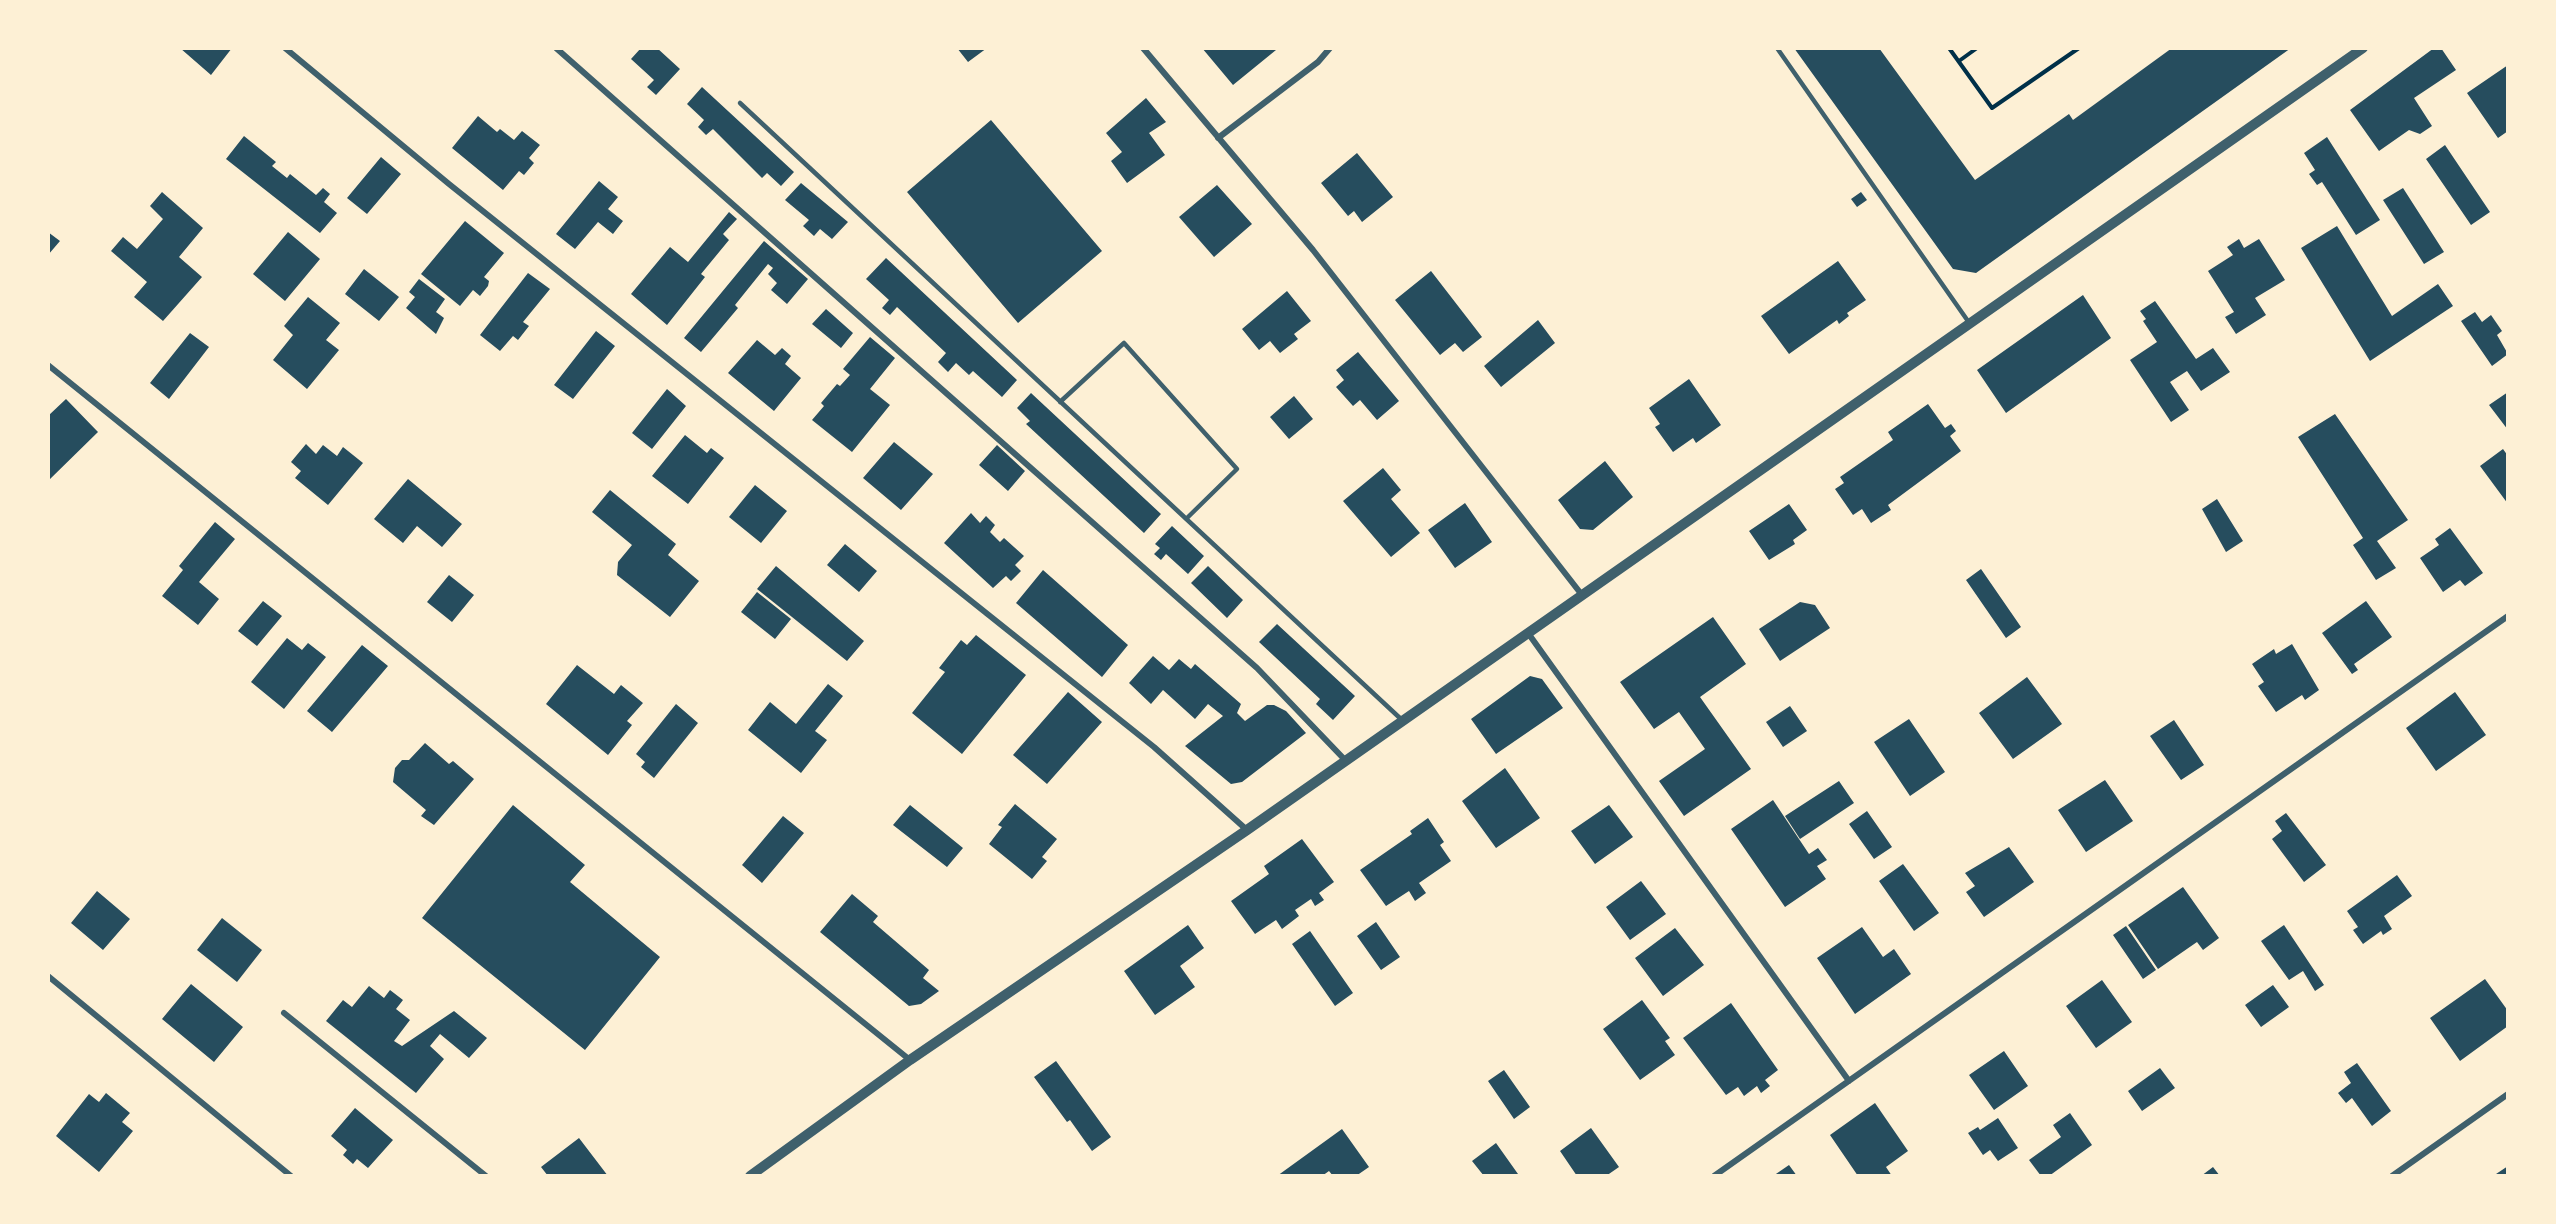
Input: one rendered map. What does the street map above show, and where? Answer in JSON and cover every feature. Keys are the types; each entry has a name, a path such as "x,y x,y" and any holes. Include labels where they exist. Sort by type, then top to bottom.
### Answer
{"street":[{"path":"285,48 458,191 1154,747 1247,830"},
{"path":"556,48 1257,668 1346,761"},
{"path":"1143,48 1320,260 1582,595"},
{"path":"1218,138 1318,62 1330,48"},
{"path":"750,1176 910,1060 1247,830 2363,48"},
{"path":"48,365 910,1060"},
{"path":"1714,1176 2508,616"},
{"path":"1528,633 1849,1081"},
{"path":"48,976 291,1176"},
{"path":"284,1013 486,1176"},
{"path":"2392,1176 2508,1094"}],"lane":[{"path":"1778,48 1970,324"},
{"path":"740,103 1402,720"},
{"path":"1060,402 1124,343 1237,469 1186,519"}],"path":[{"path":"1949,48 1992,108 2079,48"},
{"path":"1959,61 1977,48"}],"building":[{"path":"180,48 232,48 211,75"},
{"path":"641,48 657,48 680,69 656,95 647,87 654,80 631,59"},
{"path":"957,48 987,48 968,62"},
{"path":"1202,48 1274,48 1276,50 1233,85"},
{"path":"1794,48 1879,48 1975,180 2069,114 2073,120 2172,48 2291,48 1976,273 1953,269"},
{"path":"2434,48 2441,48 2456,70 2414,98 2432,126 2420,134 2409,130 2379,151 2350,110"},
{"path":"2508,65 2508,131 2498,138 2467,93"},
{"path":"702,87 794,172 781,186 767,173 762,178 713,129 706,135 698,127 704,120 687,104"},
{"path":"1146,98 1166,122 1149,133 1165,155 1127,183 1111,161 1122,152 1106,133"},
{"path":"478,116 497,132 500,129 514,140 522,131 540,145 529,158 534,163 524,175 519,171 503,190 452,148"},
{"path":"991,120 1102,251 1018,323 907,192"},
{"path":"244,136 276,162 272,166 287,178 290,174 316,195 323,188 330,194 324,202 337,213 320,233 226,159"},
{"path":"2327,137 2380,220 2356,235 2322,182 2317,185 2309,174 2315,170 2304,153"},
{"path":"2445,145 2490,212 2471,225 2426,159"},
{"path":"1357,153 1393,197 1362,222 1354,211 1348,216 1321,183"},
{"path":"381,157 401,174 367,214 347,198"},
{"path":"599,181 618,197 608,209 623,221 613,234 598,222 575,249 556,234"},
{"path":"801,183 848,222 832,239 820,229 814,236 803,226 809,220 785,200"},
{"path":"1217,185 1252,224 1214,257 1179,217"},
{"path":"2403,188 2444,252 2424,264 2383,200"},
{"path":"162,192 203,228 179,257 202,277 163,321 134,297 147,282 111,251 123,237 137,249 163,219 150,206"},
{"path":"1861,192 1867,200 1857,207 1851,199"},
{"path":"729,212 737,219 723,234 729,240 701,274 705,277 667,325 631,294 670,247 688,262"},
{"path":"465,221 504,253 484,277 489,281 488,286 480,296 473,290 460,306 421,274"},
{"path":"2337,226 2392,316 2438,284 2453,306 2370,361 2301,248"},
{"path":"48,232 60,241 48,255"},
{"path":"288,232 320,259 285,301 253,274"},
{"path":"2239,239 2244,248 2259,239 2285,280 2255,298 2266,315 2236,334 2225,317 2234,312 2208,271 2233,255 2227,247"},
{"path":"764,241 808,279 787,304 771,290 777,283 768,274 773,268 768,264 735,305 738,308 701,352 684,338"},
{"path":"886,258 1017,380 1002,397 973,371 969,375 956,363 948,372 938,362 946,353 897,307 890,315 882,308 889,300 866,279"},
{"path":"1838,261 1866,300 1847,313 1849,316 1839,324 1837,320 1789,354 1761,316"},
{"path":"364,269 399,297 379,321 345,294"},
{"path":"1431,271 1482,337 1463,352 1455,343 1440,355 1395,300"},
{"path":"528,273 550,289 523,322 529,326 518,340 513,336 500,351 480,335"},
{"path":"419,279 445,299 436,312 444,318 436,334 406,308 415,297 409,292"},
{"path":"1287,291 1311,321 1294,334 1298,339 1280,353 1270,341 1259,350 1242,329"},
{"path":"2083,295 2111,338 2006,413 1977,370"},
{"path":"308,297 340,323 326,340 339,350 307,389 273,360 293,335 284,326"},
{"path":"2155,301 2196,359 2213,348 2230,372 2201,391 2187,371 2170,382 2189,410 2171,422 2130,360 2157,342 2143,321 2146,319 2140,311"},
{"path":"826,309 853,333 841,348 812,324"},
{"path":"2475,312 2482,322 2491,315 2502,331 2497,335 2508,354 2492,366 2461,321"},
{"path":"1538,320 1555,343 1501,387 1484,366"},
{"path":"596,331 615,346 573,399 554,385"},
{"path":"190,333 209,347 169,399 150,383"},
{"path":"870,337 895,358 870,389 890,405 852,452 812,420 824,406 821,403 837,384 840,386 850,375 843,369"},
{"path":"757,340 775,355 782,348 791,356 785,364 801,378 774,411 728,373"},
{"path":"1358,352 1399,401 1377,420 1360,400 1353,406 1336,387 1344,380 1336,370"},
{"path":"1689,379 1721,425 1696,443 1693,438 1673,452 1655,427 1660,424 1649,408"},
{"path":"667,389 686,406 652,449 632,433"},
{"path":"2508,392 2508,430 2489,405"},
{"path":"1031,393 1161,514 1144,533 1026,424 1030,421 1017,408"},
{"path":"1294,396 1313,419 1289,439 1270,417"},
{"path":"66,399 98,432 48,481 48,416"},
{"path":"1928,404 1945,428 1951,424 1956,431 1950,436 1961,451 1888,505 1891,510 1871,523 1862,509 1853,515 1835,489 1844,483 1840,477 1893,440 1888,432"},
{"path":"2335,414 2408,520 2377,541 2396,568 2376,580 2353,545 2363,538 2298,437"},
{"path":"685,435 707,453 711,448 724,458 688,504 652,476"},
{"path":"894,442 933,474 901,510 863,478"},
{"path":"306,444 316,454 323,445 337,456 343,447 363,463 328,505 295,478 301,471 291,462"},
{"path":"997,445 1025,471 1008,491 979,465"},
{"path":"2503,449 2508,456 2508,504 2480,466"},
{"path":"1605,461 1633,497 1593,530 1580,529 1558,500"},
{"path":"1383,468 1401,490 1391,499 1420,533 1391,557 1343,501"},
{"path":"408,479 462,524 442,547 417,526 403,543 374,519"},
{"path":"755,485 787,511 761,543 729,517"},
{"path":"610,490 676,544 668,555 699,581 670,617 617,575 618,562 632,545 592,512"},
{"path":"2217,499 2243,541 2226,552 2202,509"},
{"path":"1465,503 1492,542 1455,568 1428,530"},
{"path":"1789,504 1807,530 1793,540 1795,544 1769,560 1749,531"},
{"path":"971,513 980,523 986,516 995,525 990,532 1000,542 1004,538 1024,556 1015,565 1021,571 1011,581 1006,576 993,588 944,543"},
{"path":"215,522 235,539 199,582 219,599 198,625 162,596 183,570 179,566"},
{"path":"1172,526 1204,556 1188,574 1166,554 1161,560 1154,554 1160,548 1155,544"},
{"path":"2450,528 2483,573 2465,586 2460,580 2443,592 2420,558 2439,545 2435,539"},
{"path":"845,544 877,571 859,592 827,565"},
{"path":"776,566 864,641 847,661 757,589"},
{"path":"1208,566 1243,600 1227,618 1191,583"},
{"path":"1981,569 2021,627 2006,638 1966,580"},
{"path":"1043,570 1128,645 1102,677 1016,603"},
{"path":"449,575 474,595 452,622 427,602"},
{"path":"757,592 791,619 775,639 741,612"},
{"path":"263,601 282,616 257,646 238,631"},
{"path":"2366,601 2392,637 2354,664 2358,670 2352,674 2322,633"},
{"path":"1800,602 1815,605 1830,628 1780,661 1759,629"},
{"path":"1713,617 1746,664 1700,697 1751,769 1684,816 1659,781 1705,749 1679,712 1654,729 1620,682"},
{"path":"1277,624 1355,696 1333,720 1316,704 1320,699 1259,642"},
{"path":"976,635 1026,675 962,754 912,713 945,672 939,668 961,640 967,645"},
{"path":"287,638 302,650 308,643 326,657 284,709 251,682"},
{"path":"2292,644 2319,690 2305,700 2302,695 2276,712 2258,686 2264,682 2252,664 2274,649 2276,654"},
{"path":"362,645 388,666 332,732 307,711"},
{"path":"1153,656 1169,670 1179,659 1191,669 1195,664 1241,704 1237,713 1245,721 1267,705 1274,705 1286,711 1306,733 1242,782 1231,784 1185,746 1223,716 1208,704 1195,719 1163,690 1151,704 1129,683"},
{"path":"577,665 614,694 621,685 643,703 627,721 632,725 608,755 546,704"},
{"path":"1530,676 1542,679 1563,708 1496,754 1471,719"},
{"path":"2027,677 2062,724 2013,759 1979,713"},
{"path":"828,684 843,696 815,731 827,740 801,773 748,730 770,702 796,724"},
{"path":"1068,692 1102,722 1047,784 1013,755"},
{"path":"2455,692 2486,735 2436,771 2406,728"},
{"path":"676,704 698,723 654,778 641,767 645,762 636,754"},
{"path":"1790,706 1807,731 1783,747 1766,722"},
{"path":"1909,719 1945,772 1910,796 1874,742"},
{"path":"2174,720 2204,765 2181,780 2150,736"},
{"path":"425,743 449,764 453,761 474,779 434,825 421,816 426,810 393,782 395,768 402,760 409,760"},
{"path":"1505,768 1540,818 1496,848 1462,801"},
{"path":"2105,780 2133,821 2086,852 2058,810"},
{"path":"1839,781 1854,803 1800,839 1785,816"},
{"path":"1773,800 1809,854 1818,848 1827,860 1817,866 1826,879 1785,907 1731,829"},
{"path":"1015,804 1057,839 1042,857 1047,861 1032,879 989,844 1002,827 998,825"},
{"path":"513,805 585,865 570,882 660,957 585,1050 422,918"},
{"path":"910,805 963,848 947,867 893,825"},
{"path":"1609,805 1633,837 1595,864 1571,831"},
{"path":"1867,811 1892,847 1874,859 1849,824"},
{"path":"2286,813 2326,865 2304,882 2272,839 2282,831 2275,821"},
{"path":"783,816 804,833 762,883 742,865"},
{"path":"1428,818 1444,842 1440,845 1451,861 1419,883 1426,893 1415,901 1409,891 1386,906 1360,870 1412,834 1410,831"},
{"path":"1302,839 1334,882 1319,893 1324,900 1315,906 1311,899 1295,910 1299,916 1282,929 1276,920 1255,934 1231,901 1269,874 1264,866"},
{"path":"2009,847 2034,882 1984,917 1966,892 1975,886 1965,873"},
{"path":"1903,864 1939,913 1914,931 1879,881"},
{"path":"2397,875 2412,896 2384,916 2392,929 2383,935 2381,931 2363,944 2353,930 2358,927 2347,911"},
{"path":"1641,881 1666,914 1630,940 1606,907"},
{"path":"2183,887 2219,938 2203,950 2197,942 2158,969 2128,925"},
{"path":"97,891 130,919 103,950 71,923"},
{"path":"852,894 878,916 873,922 929,970 923,978 939,991 921,1004 909,1006 820,932"},
{"path":"222,918 262,950 237,982 197,950"},
{"path":"1376,922 1400,957 1381,970 1357,936"},
{"path":"1188,925 1204,948 1180,966 1195,987 1155,1015 1124,971"},
{"path":"2284,925 2324,985 2315,991 2303,971 2289,980 2261,941"},
{"path":"2126,926 2156,970 2143,979 2113,935"},
{"path":"1862,927 1883,957 1894,949 1911,974 1855,1014 1817,958"},
{"path":"1675,928 1704,965 1663,996 1635,958"},
{"path":"1310,931 1353,993 1335,1006 1292,944"},
{"path":"2485,979 2508,1011 2508,1026 2460,1061 2430,1018"},
{"path":"2102,980 2132,1022 2096,1048 2066,1006"},
{"path":"191,984 243,1027 214,1062 162,1019"},
{"path":"2273,985 2289,1007 2261,1027 2245,1005"},
{"path":"369,986 384,998 390,990 403,1000 396,1009 410,1020 394,1041 402,1046 454,1011 487,1038 469,1058 440,1034 430,1046 444,1059 416,1093 326,1021 343,1000 352,1007"},
{"path":"1642,1000 1670,1038 1665,1041 1675,1055 1640,1080 1603,1029"},
{"path":"1731,1003 1778,1070 1765,1080 1770,1086 1761,1093 1757,1086 1744,1096 1738,1087 1726,1095 1683,1038"},
{"path":"2004,1051 2028,1086 1994,1110 1969,1075"},
{"path":"1056,1061 1111,1137 1092,1151 1070,1120 1067,1122 1034,1077"},
{"path":"2357,1063 2391,1111 2372,1126 2352,1098 2346,1103 2338,1093 2351,1083 2344,1072"},
{"path":"2160,1068 2175,1088 2142,1111 2128,1091"},
{"path":"1504,1070 1530,1107 1514,1119 1488,1081"},
{"path":"106,1093 130,1113 122,1122 133,1131 99,1172 56,1136 89,1094 99,1102"},
{"path":"1875,1103 1908,1151 1886,1167 1892,1176 1858,1176 1830,1135"},
{"path":"355,1108 393,1140 368,1168 357,1159 353,1164 343,1155 347,1150 331,1136"},
{"path":"2070,1113 2092,1145 2049,1176 2041,1176 2029,1160 2061,1137 2053,1125"},
{"path":"1998,1118 2018,1148 1998,1161 1990,1150 1983,1155 1968,1133 1978,1127 1980,1130"},
{"path":"1591,1128 1619,1167 1606,1176 1577,1176 1560,1151"},
{"path":"1342,1129 1369,1167 1356,1176 1333,1176 1329,1171 1322,1176 1277,1176"},
{"path":"579,1138 608,1176 548,1176 541,1167"},
{"path":"1496,1143 1518,1174 1515,1176 1484,1176 1472,1161"},
{"path":"1789,1165 1797,1176 1773,1176"},
{"path":"2508,1166 2508,1176 2493,1176"},
{"path":"2213,1167 2220,1176 2201,1176"}]}
